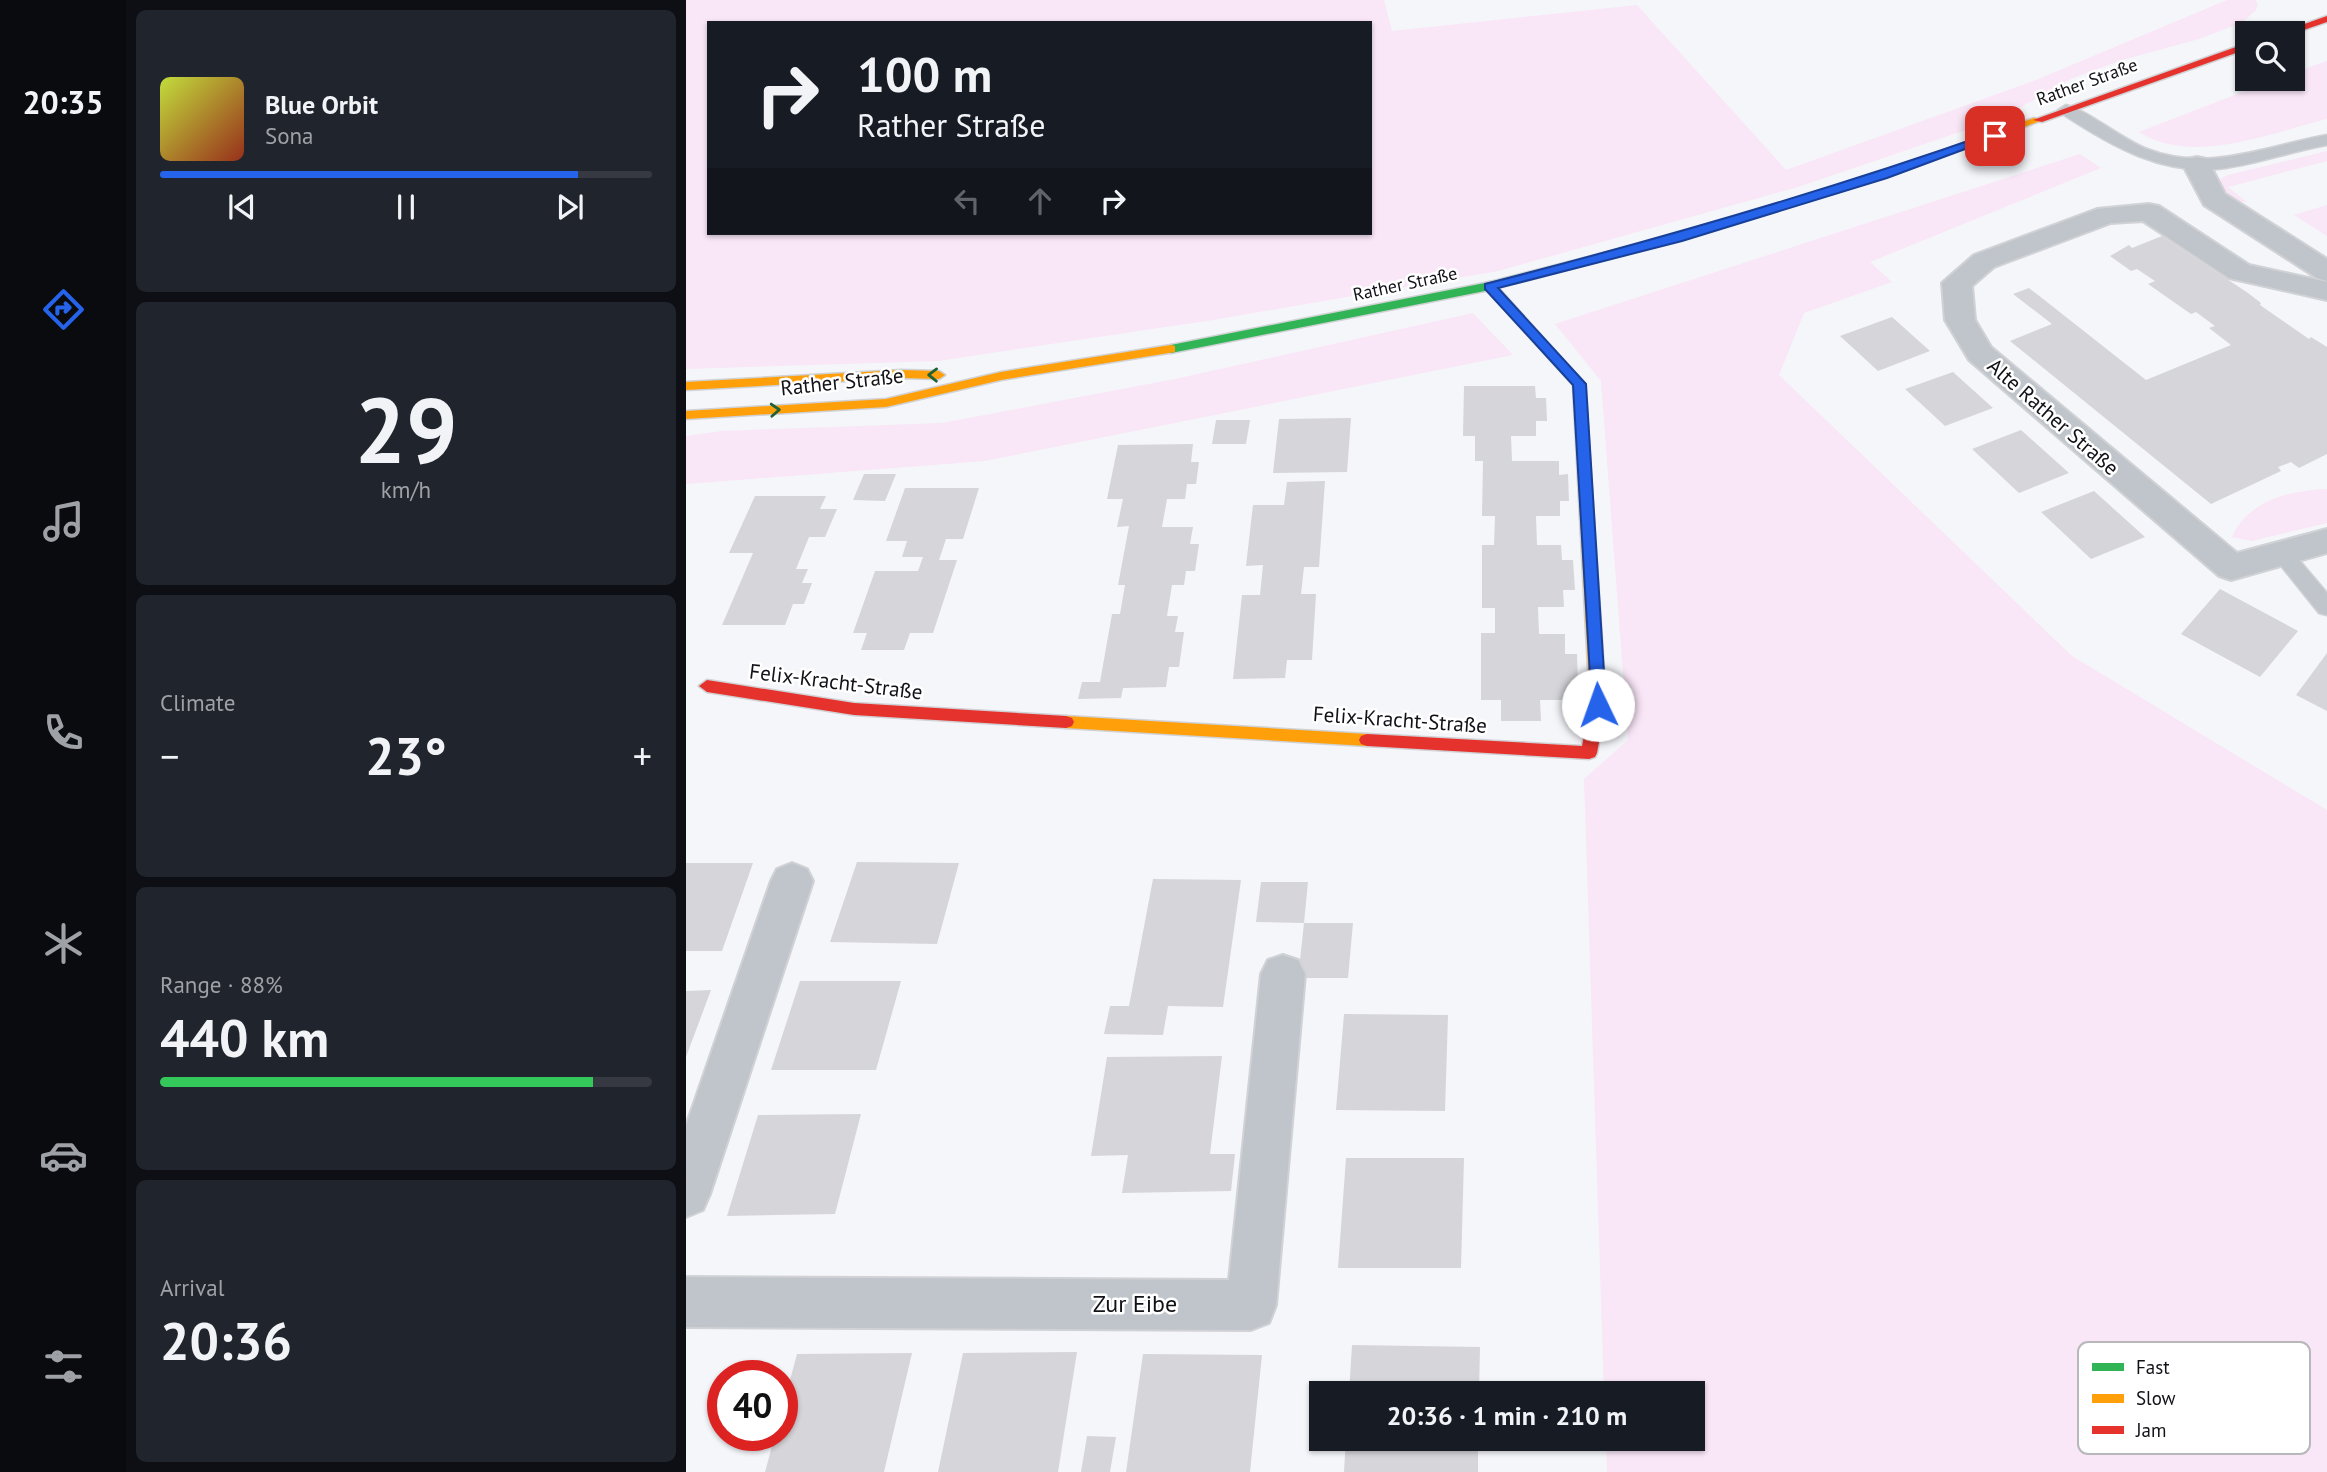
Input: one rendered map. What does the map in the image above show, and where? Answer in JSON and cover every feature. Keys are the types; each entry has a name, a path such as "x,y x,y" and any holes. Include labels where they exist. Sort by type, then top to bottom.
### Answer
{"main road":[{"path":"2305,26 2327,19"},
{"name":"Rather Straße","path":"686,417 886,402 1001,376 1137,356 1490,286 1678,238 1823,194 2235,50"},
{"name":"Felix-Kracht-Straße","path":"707,686 854,709 1589,753 1598,705 1579,384 1490,286"},
{"name":"Rather Straße","path":"691,387 901,374 1001,376"}],"street":[{"path":"2197,165 2214,199 2327,272"},
{"name":"Alte Rather Straße","path":"2327,291 2239,272 2149,212 2107,215 1984,261 1957,283 1961,320 1980,353 2176,523 2231,567 2327,541"},
{"path":"686,1194 792,881"},
{"name":"Zur Eibe","path":"686,1302 1251,1305 1283,974"}],"lane":[{"path":"2066,110 2133,150 2163,161 2197,165 2227,163 2327,140"},
{"path":"2281,552 2327,607"}],"shaded area":[{"path":"686,0 1384,0 1392,31 1637,5 1786,170 2036,80 2227,0 2255,0 2258,4 2256,10 2244,21 2235,21 2235,25 2073,78 2001,118 1798,187 1498,271 1213,320 938,361 686,369"},
{"path":"2327,61 2327,119 2232,144 2207,147 2160,142 2139,132 2245,91 2305,91 2305,69"},
{"path":"2327,151 2327,161 2228,187 2247,202 2226,201 2217,181 2228,175"},
{"path":"2080,154 2101,168 1870,262 1892,282 1804,313 1779,375 2072,656 2327,810 2327,1472 1607,1472 1606,1451 1705,1451 1705,1381 1604,1381 1584,779 1628,740 1601,381 1555,324"},
{"path":"2327,205 2327,236 2294,215"},
{"path":"1473,313 1513,355 985,461 686,484 686,436 722,431 942,423 1175,379"},
{"path":"2327,489 2327,523 2252,541 2232,537 2248,514 2259,506 2285,495"}],"building":[{"path":"2162,236 2248,293 2261,303 2260,305 2309,339 2311,337 2327,347 2327,454 2299,468 2291,462 2278,467 2281,471 2211,504 2010,341 2052,324 2013,294 2029,288 2146,380 2231,345 2209,328 2215,326 2196,312 2191,314 2148,284 2155,281 2137,269 2131,271 2110,256 2129,245 2132,248"},
{"path":"1892,317 1930,351 1878,371 1840,336"},
{"path":"1953,372 1993,408 1945,426 1905,389"},
{"path":"1464,386 1535,386 1536,398 1546,398 1547,421 1536,421 1536,436 1511,436 1512,461 1559,461 1559,475 1568,474 1569,501 1560,501 1560,516 1536,516 1537,545 1561,545 1562,560 1573,560 1575,590 1563,590 1564,607 1538,607 1539,634 1565,634 1565,654 1577,654 1578,687 1567,687 1567,700 1540,700 1541,721 1501,721 1501,700 1481,700 1481,633 1495,633 1495,608 1482,608 1482,545 1494,545 1495,516 1482,516 1483,461 1475,461 1475,436 1463,436"},
{"path":"1351,418 1347,472 1273,473 1279,419"},
{"path":"1216,420 1250,420 1246,444 1212,444"},
{"path":"2021,430 2069,473 2019,493 1972,449"},
{"path":"1193,444 1191,462 1199,462 1196,484 1187,484 1185,499 1167,499 1162,527 1193,527 1190,544 1199,544 1195,571 1186,571 1184,585 1172,585 1167,616 1178,616 1175,632 1184,632 1179,667 1169,667 1166,687 1123,688 1121,698 1078,699 1082,682 1100,682 1112,614 1120,614 1125,585 1118,585 1129,526 1117,527 1123,499 1107,499 1118,445"},
{"path":"864,474 896,474 885,501 853,500"},
{"path":"1325,481 1319,567 1304,567 1301,594 1316,594 1312,660 1287,660 1285,678 1233,679 1242,595 1260,595 1263,565 1246,566 1253,505 1284,505 1287,482"},
{"path":"905,488 979,488 963,539 946,539 939,560 957,560 933,633 910,633 904,650 861,650 867,633 853,633 875,571 918,571 923,557 902,557 907,541 886,541"},
{"path":"2094,491 2145,537 2091,559 2041,512"},
{"path":"755,496 826,496 820,509 837,509 825,537 809,537 796,569 808,569 802,583 812,583 804,604 793,604 785,625 722,625 753,553 729,553"},
{"path":"2220,589 2298,631 2260,677 2181,634"},
{"path":"2327,653 2327,711 2296,695"},
{"path":"857,862 959,863 937,944 830,942"},
{"path":"686,863 753,863 722,951 686,951"},
{"path":"1153,879 1241,880 1223,1007 1168,1006 1163,1035 1104,1034 1110,1006 1129,1006"},
{"path":"1261,882 1308,882 1304,923 1256,922"},
{"path":"1304,923 1353,923 1348,978 1298,978"},
{"path":"800,981 901,981 876,1070 771,1070"},
{"path":"711,990 686,1057 686,991"},
{"path":"1344,1014 1448,1015 1445,1111 1336,1110"},
{"path":"1222,1056 1210,1154 1235,1154 1231,1191 1122,1193 1128,1155 1091,1156 1107,1057"},
{"path":"861,1114 835,1214 727,1216 758,1115"},
{"path":"1346,1158 1464,1158 1461,1268 1338,1268"},
{"path":"1352,1345 1480,1347 1479,1381 1350,1381"},
{"path":"1077,1352 1058,1472 938,1472 963,1353"},
{"path":"912,1353 884,1472 765,1472 771,1451 798,1451 797,1354"},
{"path":"1143,1354 1262,1355 1250,1472 1126,1472"},
{"path":"1087,1436 1116,1437 1110,1472 1081,1472"},
{"path":"1345,1451 1478,1451 1478,1472 1344,1472"}],"traffic: fast":[{"path":"1171,349 1490,286 1627,251"}],"traffic: slow":[{"path":"1627,251 1883,175 2038,120"},
{"path":"1490,286 1579,384 1597,687"},
{"path":"686,415 886,403 1001,376 1171,349"},
{"path":"686,386 901,374 939,375"},
{"path":"1066,722 1367,740"}],"traffic: jam":[{"path":"2305,26 2327,19"},
{"path":"2038,120 2235,50"},
{"path":"707,686 854,709 1066,722"},
{"path":"1367,740 1589,753 1598,705 1597,687"}],"route":[{"path":"1598,705 1579,384 1490,286 1678,238 1883,176 1995,136"}]}
